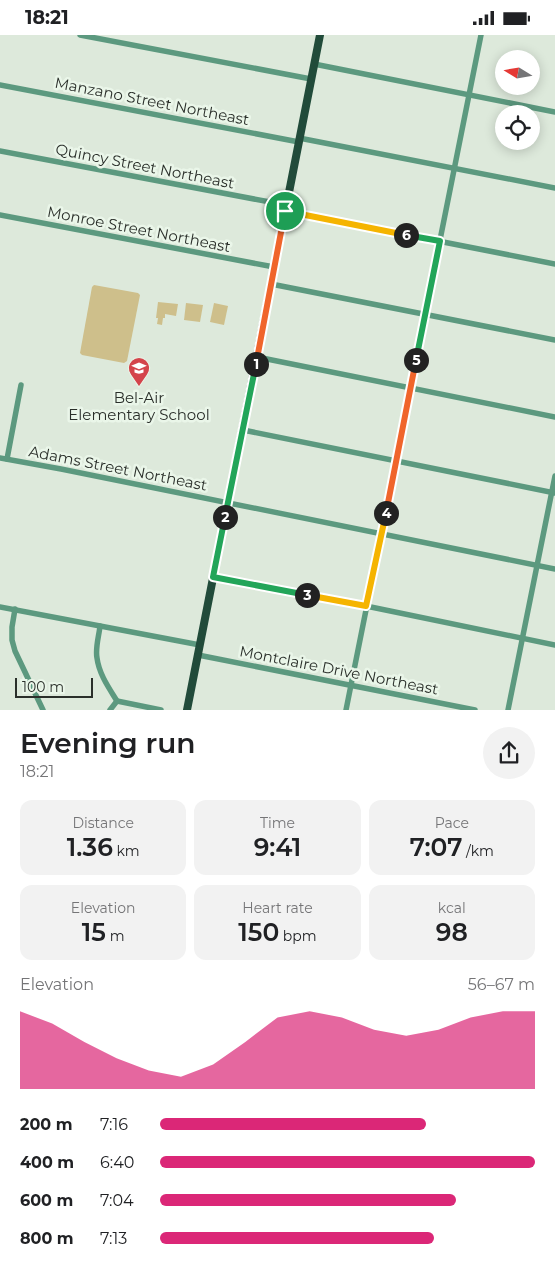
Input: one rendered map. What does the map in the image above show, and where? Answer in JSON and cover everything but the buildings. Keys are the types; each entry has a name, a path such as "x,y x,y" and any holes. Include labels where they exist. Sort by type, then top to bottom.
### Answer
{"main road":[{"path":"187,710 320,35"}],"street":[{"path":"80,35 311,79"},
{"path":"346,710 481,35"},
{"path":"314,64 555,112"},
{"name":"Manzano Street Northeast","path":"0,85 555,188"},
{"name":"Quincy Street Northeast","path":"0,151 555,264"},
{"name":"Monroe Street Northeast","path":"0,215 274,267"},
{"path":"271,284 555,340"},
{"path":"257,357 555,417"},
{"path":"3,458 21,385"},
{"path":"243,430 553,493"},
{"name":"Adams Street Northeast","path":"3,458 555,569"},
{"path":"508,710 555,476"},
{"path":"213,577 555,645"},
{"path":"0,607 200,645"},
{"path":"15,609 12,627 12,640 15,651 43,710"},
{"path":"100,626 96,657 101,673 117,701 161,710"},
{"name":"Montclaire Drive Northeast","path":"198,655 475,710"},
{"path":"110,710 117,701"}],"shaded area":[{"path":"94,285 138,293 140,295 127,361 124,363 82,355 80,353 92,287"},
{"path":"158,302 178,304 176,316 165,314 162,325 157,324"},
{"path":"186,303 203,305 200,322 184,320"},
{"path":"214,303 228,306 224,325 210,322"}],"place":[{"name":"Bel-Air Elementary School","path":"139,387"}],"route":[{"path":"285,211 440,241 366,606 213,577 285,211"}]}
